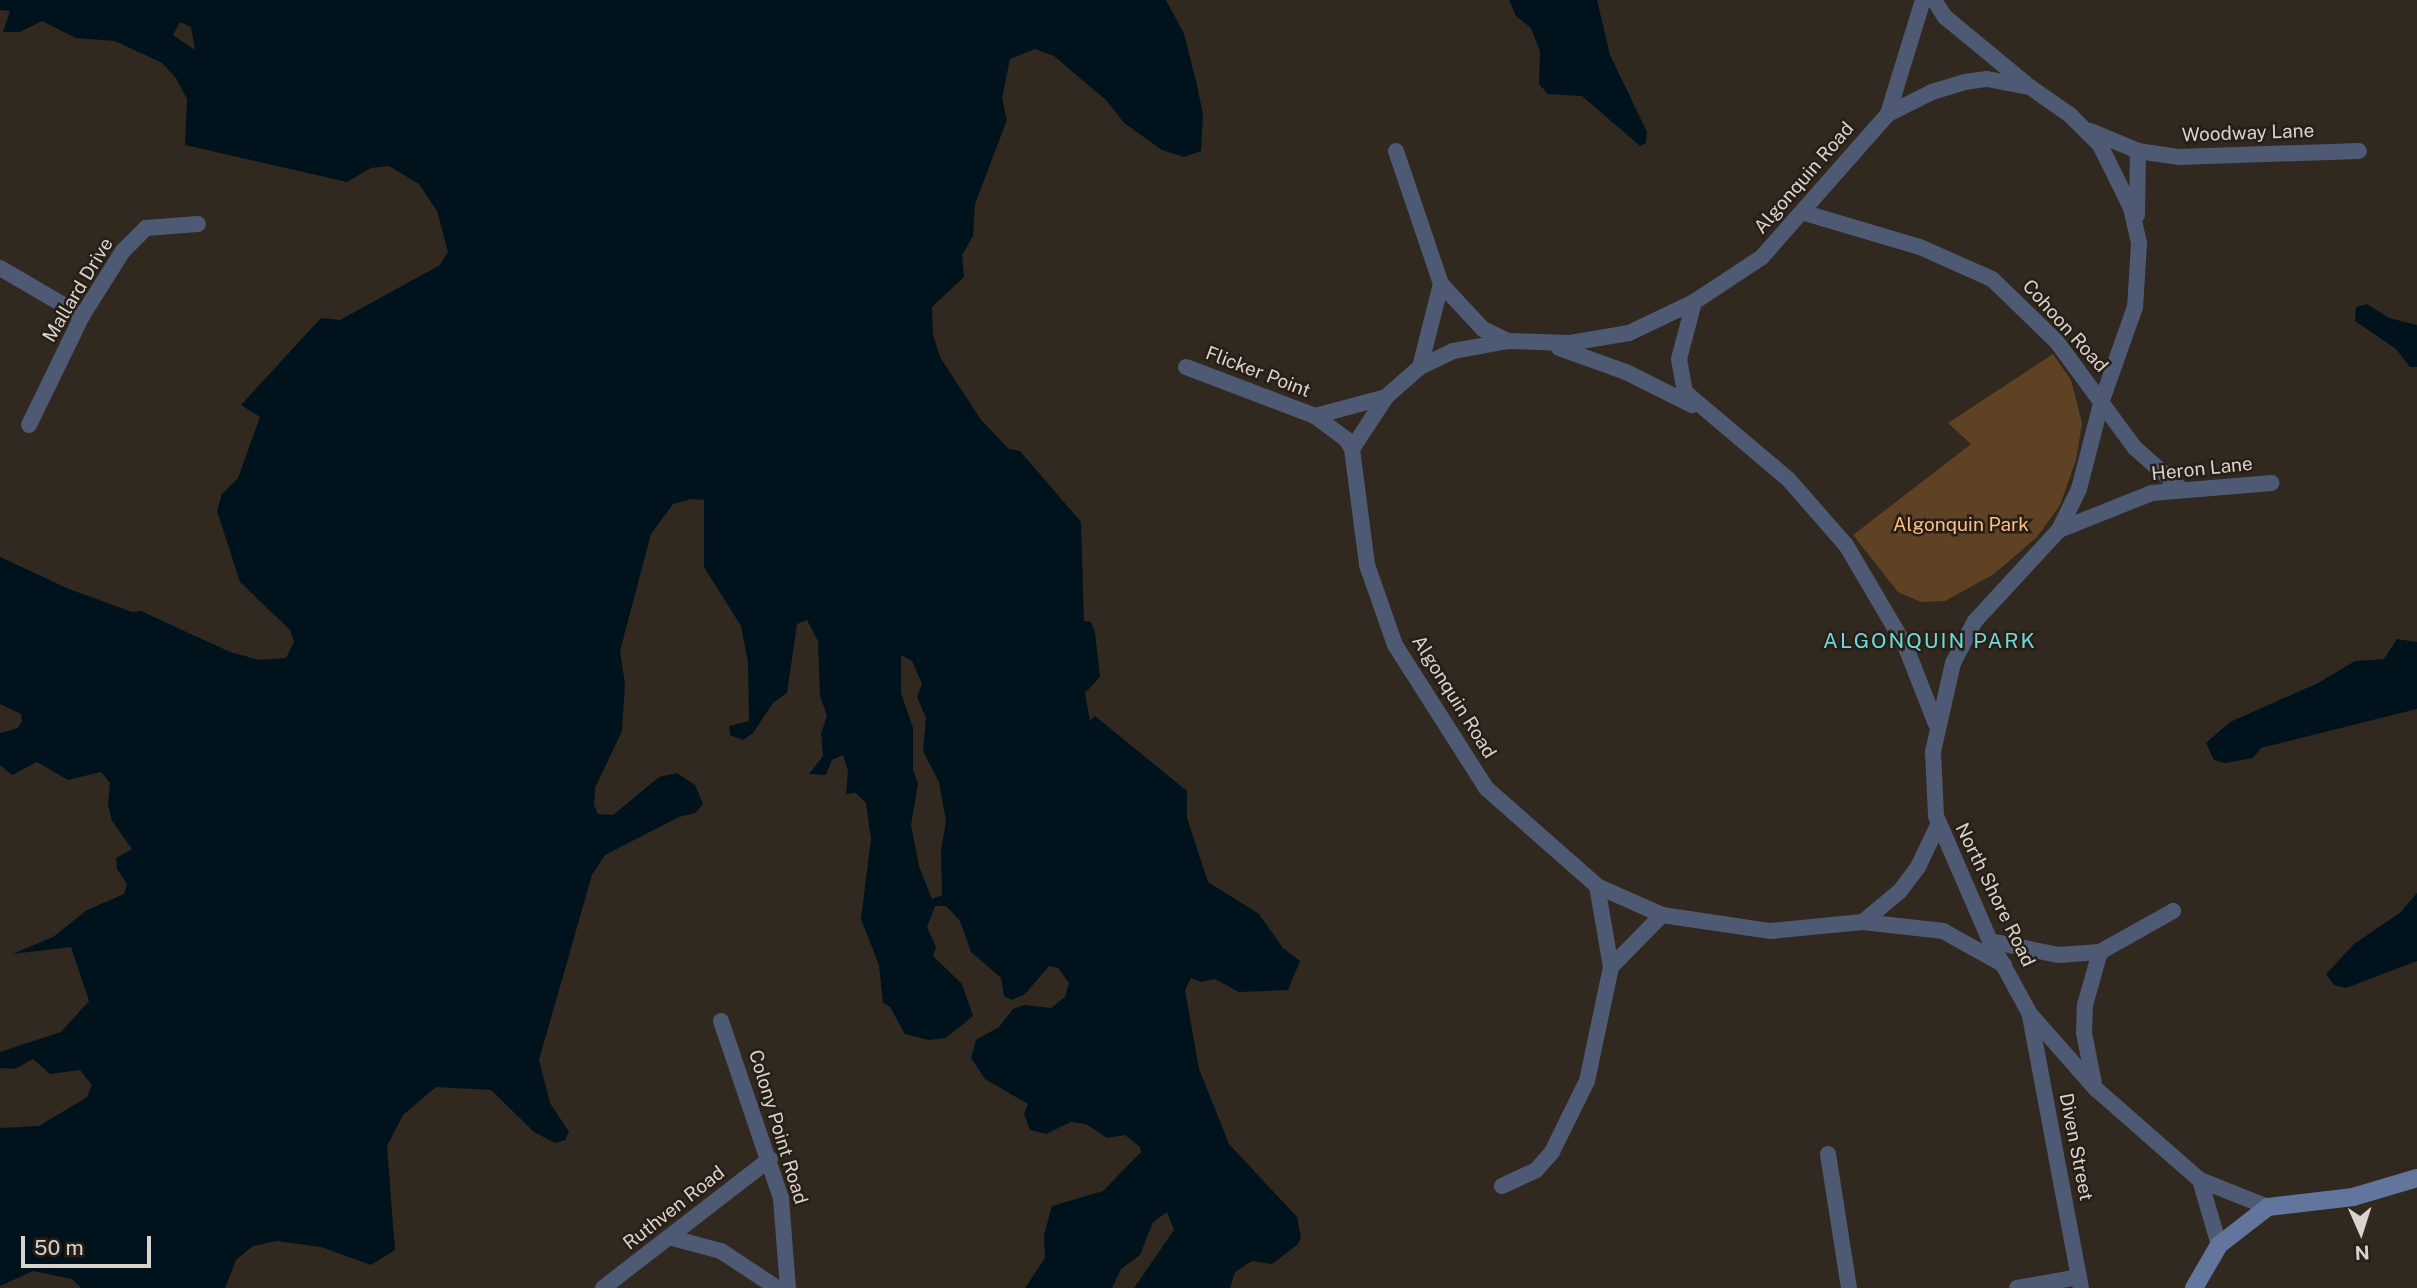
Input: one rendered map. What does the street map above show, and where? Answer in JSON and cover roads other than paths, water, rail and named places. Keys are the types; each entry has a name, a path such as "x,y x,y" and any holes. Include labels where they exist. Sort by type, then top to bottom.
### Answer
{"street":[{"name":"Algonquin Road","path":"1923,0 1888,114 1805,213 1762,257 1694,303 1629,333 1544,344 1508,341 1453,351 1420,367 1386,397 1352,449 1367,565 1395,645 1486,788 1597,886 1662,915 1771,931 1863,922 1943,932 2004,965"},
{"name":"North Shore Road","path":"1934,0 1945,17 2087,130 2112,164 2136,224 2139,276 2135,307 2102,400 2079,489 2059,530 1975,621 1953,663 1936,726 1938,825 1990,940 2030,1013 2096,1089 2200,1180 2268,1207 2353,1197 2417,1178"},
{"name":"North Shore Road","path":"1888,114 1931,92 1965,82 1998,80 2030,87"},
{"name":"Woodway Lane","path":"2087,130 2138,151 2211,158 2360,151"},
{"path":"1396,151 1441,284 1482,329 1508,341"},
{"path":"2136,224 2138,151"},
{"name":"Cohoon Road","path":"1805,213 1920,247 1992,279 2057,342 2135,448 2180,488"},
{"name":"Mallard Drive","path":"29,425 82,316 123,251 146,228 198,224"},
{"path":"0,268 82,316"},
{"path":"1420,367 1441,284"},
{"path":"1694,303 1679,359 1685,393 1698,407 1789,480 1846,545 1905,645 1936,726"},
{"path":"1544,344 1626,372 1698,407"},
{"name":"Flicker Point","path":"1186,367 1315,416 1346,439 1352,449"},
{"name":"Flicker Point","path":"1315,416 1386,397"},
{"name":"Heron Lane","path":"2059,530 2152,492 2272,483"},
{"path":"1863,922 1900,891 1918,867 1938,825"},
{"path":"1502,1186 1536,1170 1552,1152 1587,1081 1611,967 1597,886"},
{"path":"1990,940 2058,955 2100,952 2173,911"},
{"path":"1611,967 1662,915"},
{"path":"2096,1089 2084,1033 2085,1005 2100,952"},
{"name":"Diven Street","path":"2030,1013 2080,1283"},
{"name":"Colony Point Road","path":"721,1021 770,1159 787,1235 788,1288"},
{"path":"1828,1154 1849,1288"},
{"name":"Ruthven Road","path":"603,1288 672,1238 770,1159"},
{"path":"2200,1180 2219,1245"},
{"path":"2194,1288 2219,1245 2268,1207"},
{"path":"672,1238 721,1251 777,1288"},
{"path":"2017,1288 2080,1283"}],"water":[{"path":"0,0 1166,0 1184,34 1196,81 1203,114 1201,151 1184,157 1162,150 1124,123 1107,101 1054,56 1035,49 1010,59 1002,98 1007,120 975,204 973,236 962,255 964,277 932,307 933,335 940,357 981,420 1009,449 1020,451 1081,522 1084,621 1091,622 1095,632 1100,677 1085,693 1090,721 1095,716 1187,791 1187,818 1208,882 1259,914 1283,948 1300,961 1288,990 1239,992 1215,979 1201,982 1191,978 1185,990 1199,1069 1229,1144 1297,1217 1301,1238 1297,1245 1272,1264 1252,1261 1235,1272 1230,1288 1134,1288 1174,1230 1167,1212 1153,1222 1140,1255 1121,1269 1112,1288 1025,1288 1045,1258 1044,1235 1052,1206 1103,1191 1141,1152 1140,1147 1125,1135 1107,1138 1086,1124 1071,1122 1046,1134 1030,1130 1024,1114 1028,1104 985,1079 971,1058 976,1040 999,1027 1013,1009 1024,1005 1051,1008 1065,997 1069,983 1058,968 1049,966 1025,994 1012,1000 1004,996 1001,978 971,952 960,921 946,906 935,906 927,927 936,947 933,956 962,984 973,1016 946,1038 929,1040 905,1034 890,1007 883,1003 879,965 861,919 871,839 866,803 856,793 846,794 848,771 843,755 832,760 826,775 809,774 823,756 821,733 827,716 820,696 818,641 807,620 797,624 787,693 773,703 753,733 743,740 730,735 729,726 749,721 748,662 741,626 704,567 704,500 692,499 673,504 651,534 620,651 625,684 622,731 595,788 594,805 598,814 613,815 659,777 677,773 695,785 703,804 695,813 679,817 605,855 592,875 539,1060 550,1103 569,1132 565,1140 555,1143 534,1132 491,1090 436,1087 403,1115 387,1146 395,1250 371,1265 321,1247 277,1241 253,1246 236,1260 225,1288 81,1288 72,1279 33,1271 0,1286 0,1128 39,1126 87,1097 92,1085 80,1070 50,1074 33,1059 15,1069 0,1068 0,1052 61,1032 89,1001 71,947 12,954 53,937 87,910 124,894 127,884 117,869 116,858 132,849 112,821 108,805 110,783 101,772 68,780 37,762 12,775 0,765 0,733 18,728 22,721 21,714 0,704 0,557 69,589 132,612 141,611 230,652 260,660 286,658 294,642 290,630 240,582 217,511 222,494 238,478 260,417 241,405 321,318 340,320 440,265 448,252 437,211 419,184 389,166 371,168 347,182 185,145 187,99 176,78 162,63 115,41 76,38 42,21 20,32 3,32 10,11 0,10","holes":["180,22 191,27 195,50 173,35","901,655 912,661 922,684 917,697 926,718 923,751 939,782 946,821 941,850 942,895 932,899 919,866 911,825 918,783 913,770 913,728 901,693"]},
{"path":"1509,0 1597,0 1610,55 1647,132 1646,143 1640,146 1582,96 1548,94 1539,84 1540,51 1531,28 1516,16"},
{"path":"2367,304 2389,318 2417,325 2417,367 2410,367 2396,349 2355,321 2356,307"},
{"path":"2397,639 2417,642 2417,709 2261,748 2253,758 2225,763 2214,760 2206,743 2230,722 2318,683 2355,661 2384,659"},
{"path":"2417,893 2417,961 2346,988 2334,985 2326,974 2354,944 2401,912"}],"district":[{"name":"ALGONQUIN PARK","path":"1930,641"}],"park label":[{"name":"Algonquin Park","path":"1961,525"}]}
